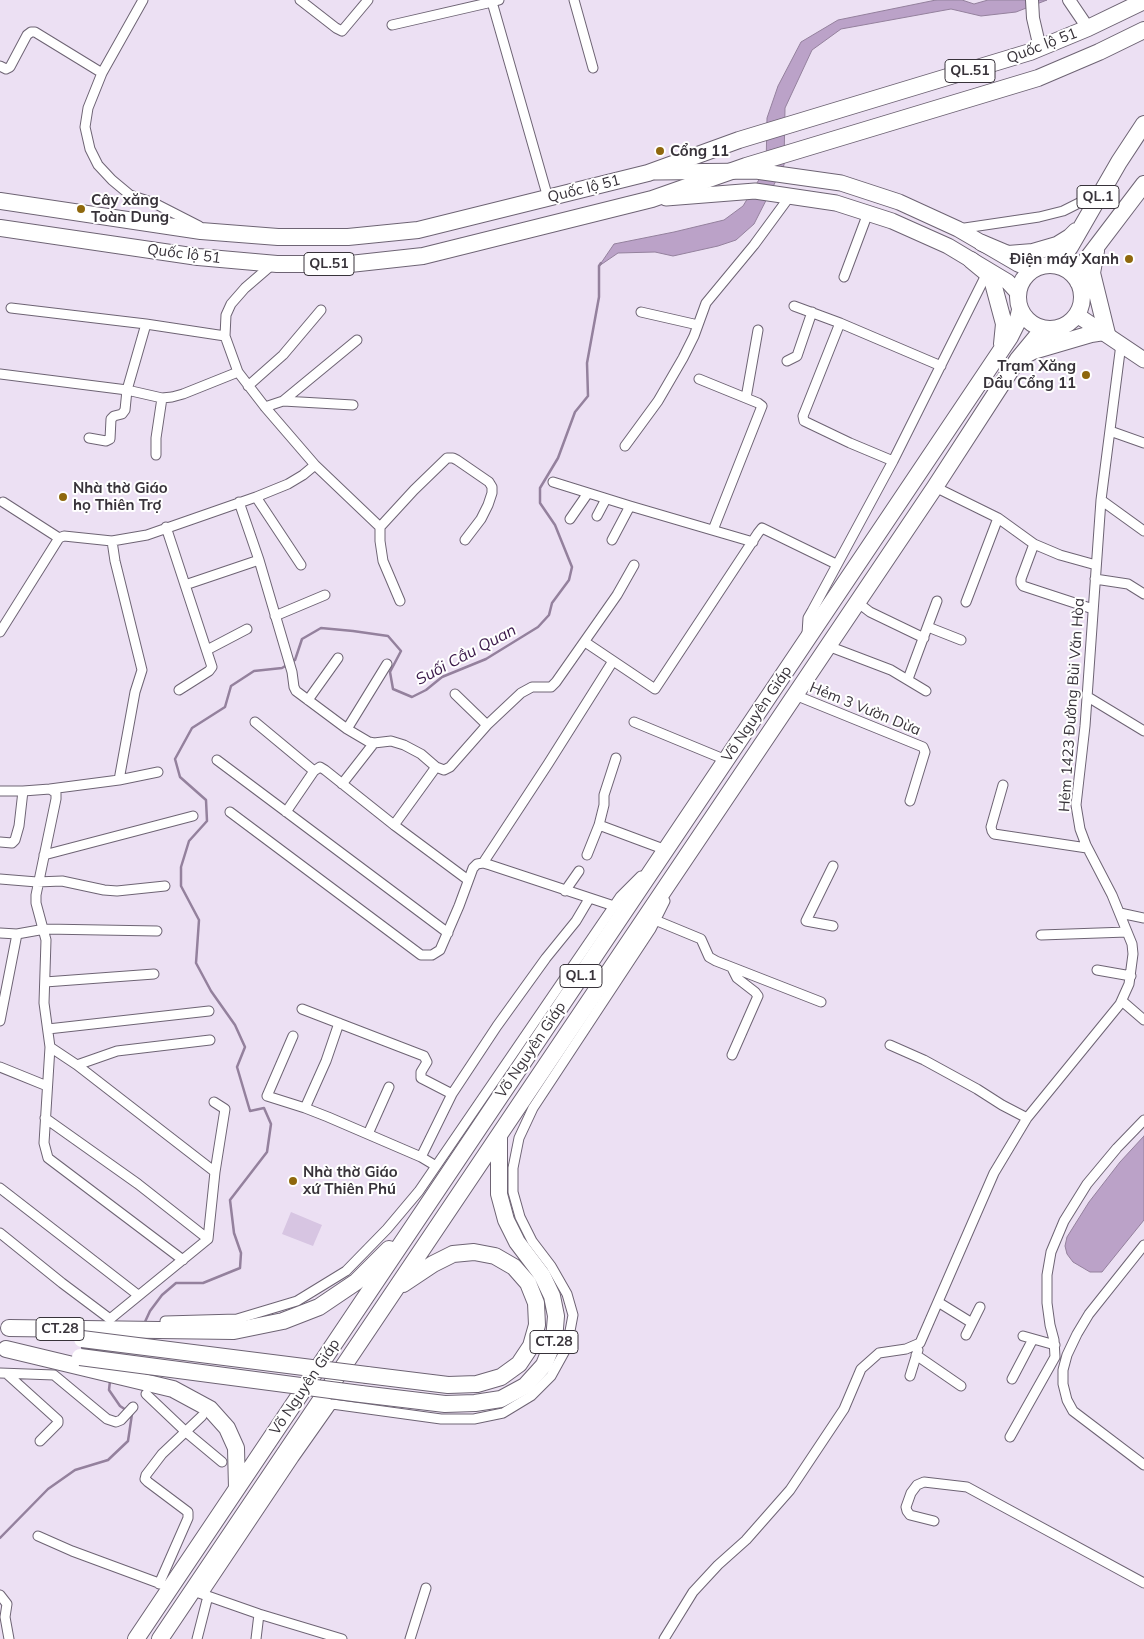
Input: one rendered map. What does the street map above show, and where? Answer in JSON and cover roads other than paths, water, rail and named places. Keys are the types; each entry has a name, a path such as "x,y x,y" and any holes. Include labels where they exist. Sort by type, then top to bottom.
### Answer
{"highway":[{"name":"Quốc lộ 51","path":"0,228 198,257 274,263 350,264 423,256 652,199 694,177 739,140 1040,48 1088,28 1144,1"},
{"name":"Quốc lộ 51","path":"0,201 208,231 278,237 348,238 418,230 648,172 694,177 751,168 798,150 1038,78 1144,30"},
{"name":"QL.1","path":"1020,310 1018,293 1021,282 1027,274 1062,257 1070,247 1119,162 1144,124"},
{"name":"QL.1","path":"1078,282 1081,269 1144,184"},
{"path":"982,243 1008,254 1045,249 1070,237 1087,218"},
{"path":"1018,359 1034,351 1091,334 1105,333 1092,273 1093,260 1099,244"},
{"path":"971,260 987,273 994,282 1004,324 1004,338 1001,350"},
{"path":"1042,267 1056,266 1066,269 1074,275 1082,294 1082,305 1077,315"},
{"path":"1020,310 1029,322 1039,328 1050,330"},
{"name":"Võ Nguyên Giáp","path":"136,1639 165,1585 237,1488 1013,332 1020,310"},
{"name":"QL.1","path":"1050,330 1070,323 1077,315"},
{"name":"Võ Nguyên Giáp","path":"160,1639 202,1594 395,1290 935,487 1018,359 1037,336 1050,330"},
{"name":"CT.28","path":"3,1348 445,1404 475,1403 501,1399 525,1386 544,1366 554,1340 556,1316 552,1296 542,1275 517,1242 506,1220 499,1194 499,1135"},
{"name":"CT.28","path":"4,1328 112,1331 161,1326 234,1331 283,1321 319,1307 356,1282 389,1248 404,1240"},
{"name":"CT.28","path":"4,1328 448,1384 476,1384 501,1377 519,1364 531,1346 537,1325 536,1303 531,1290 528,1283 514,1267 495,1256 474,1252 453,1254 433,1264 395,1290"},
{"name":"CT.28","path":"3,1348 173,1389 210,1409 227,1428 236,1448 237,1488"}],"main road":[{"path":"751,168 841,183 899,202 958,229 1018,264 1027,268 1042,267"},
{"path":"694,177 755,191 836,203 892,221 948,246 1008,282 1018,293"},
{"path":"1077,315 1144,360"}],"street":[{"path":"143,0 102,73 88,108 85,127 90,149 98,165 130,195 154,203 208,231"},
{"path":"300,0 342,31 368,0"},
{"path":"456,0 458,10"},
{"path":"574,0 593,68"},
{"path":"1032,0 1033,18 1040,48"},
{"path":"392,26 495,1 548,198"},
{"path":"1071,3 1088,28"},
{"path":"0,66 6,69 10,67 27,35 35,32 102,73"},
{"path":"958,229 1022,221 1063,211 1102,192"},
{"path":"625,446 658,402 683,358 708,300 754,245 786,195"},
{"path":"844,277 868,213"},
{"path":"274,263 245,288 231,304 226,315 224,336 238,372 265,407 315,465 380,527"},
{"path":"807,638 808,618 893,461 987,273"},
{"path":"794,306 840,323 941,366"},
{"path":"11,308 146,324 224,336"},
{"path":"248,386 283,355 321,310"},
{"path":"641,312 698,325"},
{"path":"787,361 796,356 812,312"},
{"path":"840,323 803,416 804,421 893,461"},
{"path":"89,438 106,441 110,439 111,419 122,414 124,410 127,390 146,324"},
{"path":"746,398 758,330"},
{"path":"284,401 357,340"},
{"name":"Hẻm 1423 Đường Bùi Văn Hòa","path":"910,1376 920,1343 994,1173 1027,1118 1122,1001 1131,976 1132,944 1112,894 1087,848 1080,829 1076,805 1088,697 1101,500 1121,344"},
{"path":"0,374 127,390 162,398 183,394 238,372"},
{"path":"699,378 762,406 713,530"},
{"path":"156,455 156,438 162,398"},
{"path":"265,407 284,401 353,405"},
{"path":"1110,431 1144,443"},
{"path":"400,601 383,561 380,527 447,458 453,458 489,482 492,487 492,493 481,519 465,540"},
{"path":"0,632 59,538 64,536 112,540 147,534 256,497 288,484 315,465"},
{"path":"553,482 752,542"},
{"path":"935,487 998,518 1034,544 1060,555 1096,565"},
{"path":"570,519 588,494"},
{"path":"256,497 301,566"},
{"path":"597,516 606,499"},
{"path":"1101,500 1144,532"},
{"path":"3,502 59,538"},
{"path":"239,502 276,616 296,691 347,729 374,743 392,741 404,744 421,754 436,767 444,770 521,693 532,687 551,686 585,642 617,595 634,565"},
{"path":"612,540 630,506"},
{"path":"966,602 998,518"},
{"path":"166,527 212,667 209,672 179,690"},
{"path":"585,642 655,689 762,528 836,564"},
{"path":"112,540 115,561 142,670 135,692 119,780"},
{"path":"1034,544 1021,578 1023,586 1093,609"},
{"path":"185,585 259,560"},
{"path":"1095,579 1128,584 1144,594"},
{"path":"276,616 325,595"},
{"path":"908,679 937,601"},
{"path":"857,602 870,612 924,638"},
{"path":"928,627 961,640"},
{"path":"207,650 248,629"},
{"path":"828,646 891,670 926,691"},
{"path":"308,700 338,658"},
{"path":"483,863 613,661"},
{"path":"347,729 387,664"},
{"path":"454,694 487,725"},
{"name":"Hẻm 3 Vườn Dừa","path":"795,695 923,747 925,749 910,801"},
{"path":"1088,697 1142,726"},
{"path":"255,722 314,771"},
{"path":"634,722 726,760"},
{"path":"342,784 374,743"},
{"path":"587,855 599,825 604,805 604,795 616,758"},
{"path":"217,760 448,933"},
{"path":"394,825 436,767"},
{"path":"286,812 314,771 320,768 468,880"},
{"path":"0,790 23,791 50,788 119,780 158,772"},
{"path":"1003,785 991,827 994,834 1087,848"},
{"path":"50,788 56,793 56,799 37,882 36,902 46,940 44,1003 50,1047 44,1143 48,1158 183,1260"},
{"path":"0,842 12,843 15,840 19,826 23,791"},
{"path":"230,812 421,955 432,955 440,950 476,864 483,863 614,906"},
{"path":"44,855 193,816"},
{"path":"161,1326 237,1319 298,1301 346,1271 387,1229 419,1191 620,897 664,852 599,825"},
{"path":"197,1639 202,1594 332,1404 441,1419 474,1420 503,1413 531,1396 551,1376 567,1347 573,1316 567,1294 551,1266 532,1241 520,1217 513,1192 513,1168 519,1138 533,1108 651,929 688,853"},
{"path":"832,926 806,921 833,866"},
{"path":"565,891 579,872"},
{"path":"0,879 37,882 62,881 77,883 93,889 117,891 165,886"},
{"path":"421,1157 452,1094 546,958 576,921 589,899"},
{"path":"1120,914 1144,918"},
{"path":"655,920 701,939 709,957 732,968 821,1002"},
{"path":"0,933 17,934 44,929 157,931"},
{"path":"1041,935 1127,932"},
{"path":"0,1022 2,1002 17,934"},
{"path":"732,968 737,978 758,996 732,1055"},
{"path":"1097,970 1131,976"},
{"path":"45,982 154,974"},
{"path":"1122,1001 1144,1020"},
{"path":"302,1010 424,1056 427,1062 421,1072 421,1078 452,1094"},
{"path":"48,1028 209,1011"},
{"path":"305,1108 326,1061 339,1024"},
{"path":"294,1036 266,1096 305,1108 421,1157 436,1166"},
{"path":"77,1065 117,1051 210,1040"},
{"path":"890,1045 924,1060 1027,1118"},
{"path":"50,1047 77,1065 215,1172"},
{"path":"0,1067 48,1086"},
{"path":"368,1134 389,1087"},
{"path":"0,1233 110,1319 208,1239 215,1172 225,1109 214,1102"},
{"path":"45,1118 138,1184 208,1239"},
{"path":"1010,1437 1055,1357 1055,1345 1047,1303 1047,1275 1051,1252 1064,1221 1087,1184 1117,1148 1144,1120"},
{"path":"0,1188 138,1295"},
{"path":"1144,1245 1089,1314 1077,1334 1067,1355 1063,1370 1063,1384 1066,1400 1073,1411 1144,1465"},
{"path":"938,1302 972,1323"},
{"path":"966,1335 980,1307"},
{"path":"1023,1336 1055,1345"},
{"path":"1012,1379 1033,1339"},
{"path":"664,1639 693,1592 718,1565 746,1540 790,1490 844,1409 861,1369 878,1353 906,1350 920,1343"},
{"path":"916,1356 961,1386"},
{"path":"4,1374 54,1375 107,1419 116,1422 121,1420 133,1407"},
{"path":"4,1374 58,1420 58,1423 40,1441"},
{"path":"146,1394 186,1432 222,1462"},
{"path":"38,1536 165,1585 188,1518 188,1512 146,1479 151,1467 162,1454 202,1416"},
{"path":"934,1521 910,1515 906,1507 917,1485 924,1482 967,1487 1144,1583"},
{"path":"410,1639 426,1588"},
{"path":"202,1594 258,1614 342,1639"},
{"path":"0,1595 7,1604 5,1617 9,1639"},
{"path":"256,1639 258,1614"}],"waterway":[{"name":"Suối Cầu Quan","path":"144,1324 150,1311 162,1295 176,1283 203,1283 240,1268 241,1253 234,1233 230,1200 267,1152 271,1124 264,1108 250,1111 237,1067 245,1047 235,1025 211,991 196,963 199,920 181,886 181,867 189,841 207,821 206,800 180,777 175,759 192,728 225,707 231,686 254,671 282,668 295,660 302,639 321,628 388,636 401,651 390,672 393,689 412,697 426,690 442,677 486,659 538,627 549,615 552,603 569,580 572,567 555,525 540,503 540,488 558,458 575,412 588,396 587,363 599,297 599,266 601,263"},
{"name":"Suối Cầu Quan","path":"0,1538 48,1489 75,1470 108,1460 128,1441 132,1414 120,1406 109,1390 110,1381"}],"place":[{"name":"Cổng 11","path":"660,151"},
{"name":"Cây xăng Toàn Dung","path":"81,209"},
{"name":"Điện máy Xanh","path":"1129,259"},
{"name":"Trạm Xăng Dầu Cổng 11","path":"1086,375"},
{"name":"Nhà thờ Giáo họ Thiên Trợ","path":"63,497"},
{"name":"Nhà thờ Giáo xứ Thiên Phú","path":"293,1181"}]}
